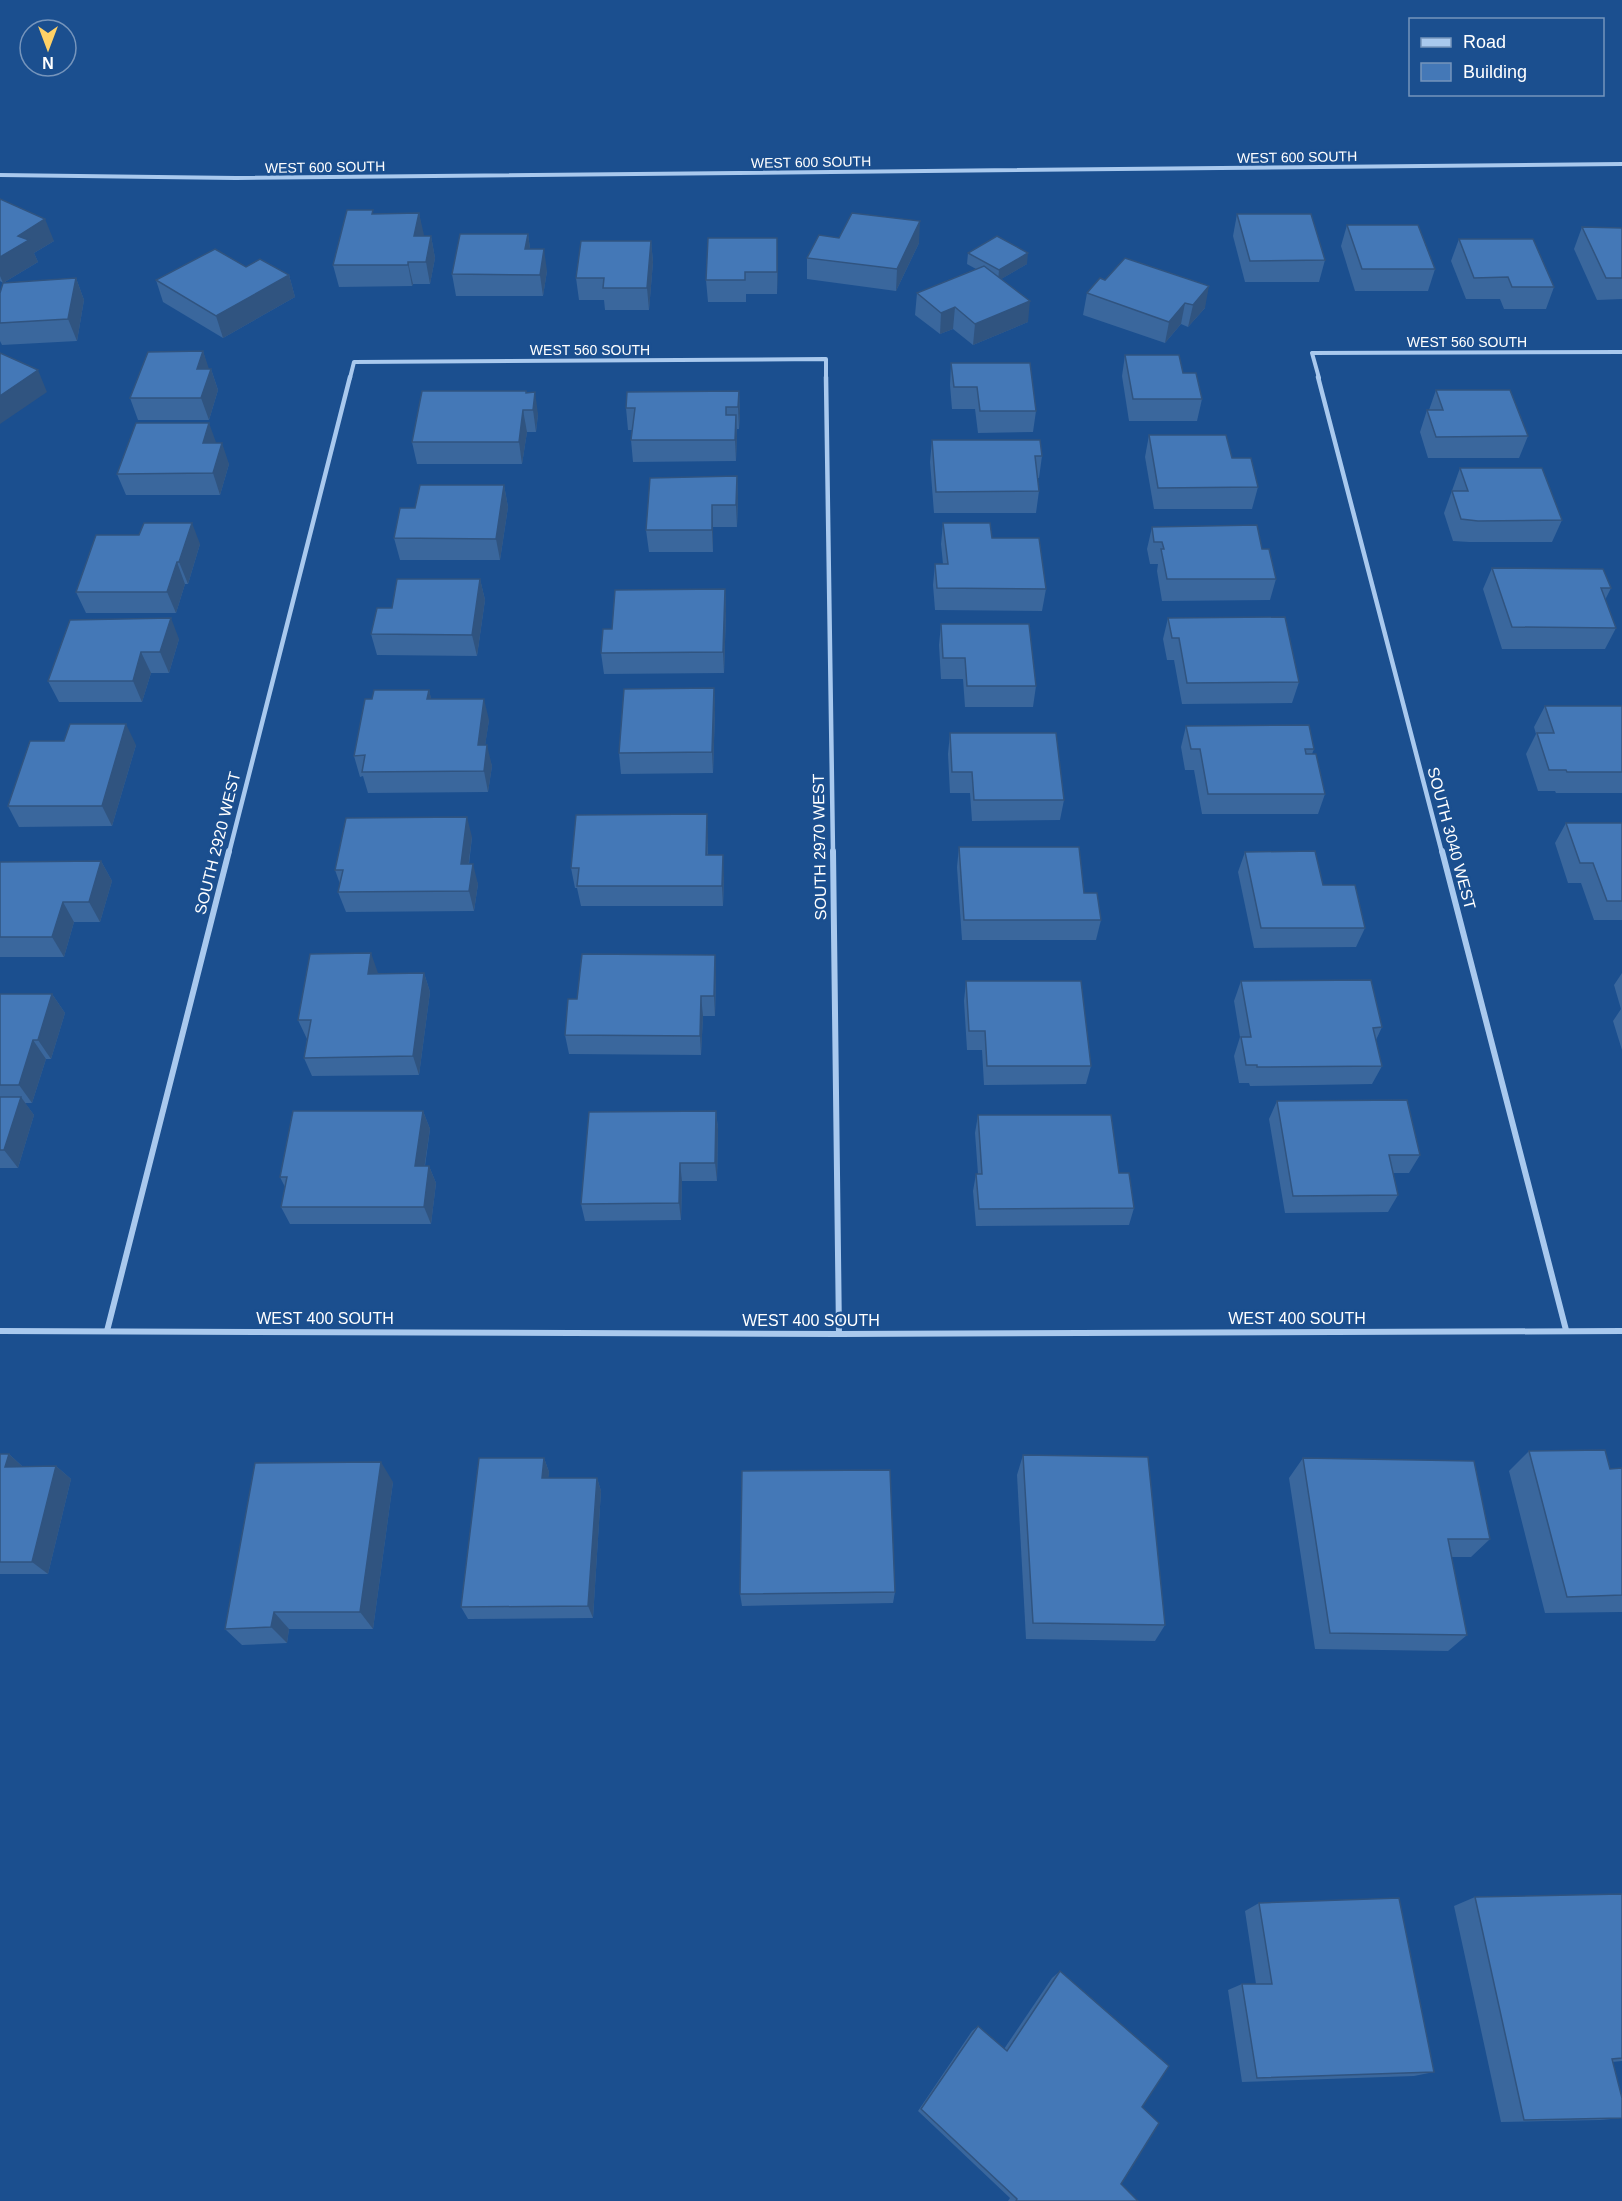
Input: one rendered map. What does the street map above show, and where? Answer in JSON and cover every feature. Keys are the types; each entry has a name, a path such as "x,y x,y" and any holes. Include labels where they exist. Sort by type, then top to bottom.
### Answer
{"street":[{"name":"WEST 600 SOUTH","path":"0,175 260,178 1622,164"},
{"name":"WEST 560 SOUTH","path":"1312,353 1622,352"},
{"name":"SOUTH 3040 WEST","path":"1312,353 1566,1330"},
{"name":"WEST 560 SOUTH","path":"354,362 826,359"},
{"name":"SOUTH 2970 WEST","path":"826,359 839,1334"},
{"name":"SOUTH 2920 WEST","path":"106,1330 354,362"},
{"name":"WEST 400 SOUTH","path":"0,1331 839,1334 1622,1330"}],"building":[{"path":"0,199 45,219 18,236 29,240 0,257"},
{"path":"347,210 373,210 372,214 419,213 414,236 431,236 426,262 408,262 408,265 333,265"},
{"path":"852,213 920,221 897,269 807,258 819,235 839,238"},
{"path":"1237,214 1311,214 1325,260 1250,261"},
{"path":"1347,225 1418,225 1435,269 1362,269"},
{"path":"1582,227 1622,228 1622,278 1606,278"},
{"path":"460,234 528,234 525,249 544,249 540,275 452,274"},
{"path":"997,236 1028,253 999,270 968,253"},
{"path":"708,238 777,238 777,272 745,272 745,280 706,280"},
{"path":"1459,239 1533,239 1554,287 1512,287 1508,277 1474,278"},
{"path":"581,241 651,241 647,288 603,288 604,278 576,278"},
{"path":"215,249 246,267 260,259 289,275 216,316 156,280"},
{"path":"1125,258 1209,286 1193,305 1185,303 1169,322 1087,293 1100,278 1105,280"},
{"path":"984,266 1030,301 975,324 955,307 941,313 917,293"},
{"path":"76,278 68,319 0,323 0,293 3,283"},
{"path":"203,351 197,369 211,369 201,398 130,398 148,352"},
{"path":"0,353 38,370 0,396"},
{"path":"1125,355 1179,355 1183,373 1196,373 1202,399 1133,399"},
{"path":"951,363 1030,363 1036,411 980,411 977,387 954,387"},
{"path":"1436,390 1510,390 1528,436 1436,437 1427,410 1443,410"},
{"path":"422,391 535,392 533,410 523,410 519,442 412,442"},
{"path":"739,391 738,407 726,407 726,415 736,415 735,440 631,440 635,408 626,408 627,392"},
{"path":"136,423 209,423 203,443 222,443 213,473 117,474"},
{"path":"1149,435 1226,435 1232,458 1251,458 1258,487 1158,488"},
{"path":"932,440 1040,440 1042,456 1035,456 1039,491 936,492"},
{"path":"1460,468 1542,468 1562,520 1478,521 1461,519 1452,491 1468,491"},
{"path":"737,476 736,505 712,505 712,530 646,530 650,478"},
{"path":"420,485 504,485 496,539 394,538 400,508 415,508"},
{"path":"144,523 192,523 167,592 76,592 96,535 139,535"},
{"path":"943,523 990,523 992,538 1039,538 1046,589 937,588 935,564 948,564"},
{"path":"1257,525 1262,549 1269,549 1276,579 1167,579 1161,549 1164,549 1162,542 1154,542 1152,527"},
{"path":"1492,568 1603,569 1611,588 1601,588 1616,628 1512,627"},
{"path":"397,579 480,579 472,635 371,634 377,608 392,608"},
{"path":"725,589 723,652 601,653 603,629 612,629 615,590"},
{"path":"1285,617 1299,682 1187,683 1179,638 1172,638 1168,618"},
{"path":"171,618 160,652 141,652 133,681 48,681 70,620"},
{"path":"941,624 1029,624 1036,686 967,686 965,658 943,658"},
{"path":"714,688 712,752 619,753 624,689"},
{"path":"374,690 429,690 427,699 484,699 478,745 487,745 484,771 362,772 365,755 354,756 365,699 372,699"},
{"path":"1545,706 1622,706 1622,772 1549,770 1537,733 1554,733"},
{"path":"70,724 126,724 102,806 8,806 30,741 64,741"},
{"path":"1309,725 1314,749 1305,749 1306,754 1316,754 1325,794 1208,794 1200,749 1191,749 1186,726"},
{"path":"950,733 1056,733 1064,800 974,800 972,772 952,772"},
{"path":"707,814 706,855 723,855 722,886 577,886 579,868 571,868 576,815"},
{"path":"467,817 461,864 473,864 469,891 338,892 343,870 335,870 346,818"},
{"path":"1566,823 1622,823 1622,901 1607,901 1593,863 1580,863"},
{"path":"959,847 1079,847 1084,893 1097,893 1101,920 964,920"},
{"path":"1315,851 1323,885 1355,885 1365,928 1261,928 1245,852"},
{"path":"101,861 89,902 63,902 52,937 0,937 0,862"},
{"path":"371,953 368,974 424,973 413,1056 304,1058 311,1020 298,1020 310,954"},
{"path":"582,954 715,955 714,996 701,996 700,1036 565,1035 568,999 577,999"},
{"path":"1371,980 1382,1027 1373,1028 1382,1066 1257,1067 1257,1065 1246,1065 1241,1037 1251,1037 1241,981"},
{"path":"966,981 1081,981 1091,1066 987,1066 985,1031 969,1031"},
{"path":"0,994 52,994 38,1040 33,1040 19,1085 0,1085"},
{"path":"0,1097 21,1097 4,1150 0,1150"},
{"path":"1407,1100 1420,1155 1389,1155 1398,1195 1293,1196 1277,1101"},
{"path":"293,1111 423,1111 415,1166 429,1166 424,1207 281,1207 287,1177 280,1177"},
{"path":"716,1111 715,1163 680,1163 679,1203 581,1204 589,1112"},
{"path":"978,1115 1111,1115 1119,1173 1129,1173 1134,1208 979,1209 976,1174 982,1174"},
{"path":"1605,1450 1610,1469 1622,1468 1622,1595 1567,1597 1529,1451"},
{"path":"0,1454 9,1454 5,1467 56,1466 32,1562 0,1562"},
{"path":"1023,1455 1148,1457 1165,1625 1033,1623"},
{"path":"479,1458 544,1458 542,1478 597,1478 588,1606 461,1607"},
{"path":"1303,1458 1474,1461 1490,1539 1448,1539 1467,1635 1330,1633"},
{"path":"381,1462 360,1612 274,1612 271,1627 225,1629 255,1463"},
{"path":"890,1470 895,1592 740,1594 742,1471"},
{"path":"1622,1894 1622,2058 1612,2059 1622,2098 1622,2118 1524,2120 1475,1897"},
{"path":"1399,1898 1434,2072 1257,2078 1242,1984 1272,1984 1259,1903"},
{"path":"1060,1971 1169,2066 1142,2107 1159,2123 1121,2184 1138,2201 1016,2201 1017,2199 921,2109 978,2026 1007,2051"}]}
